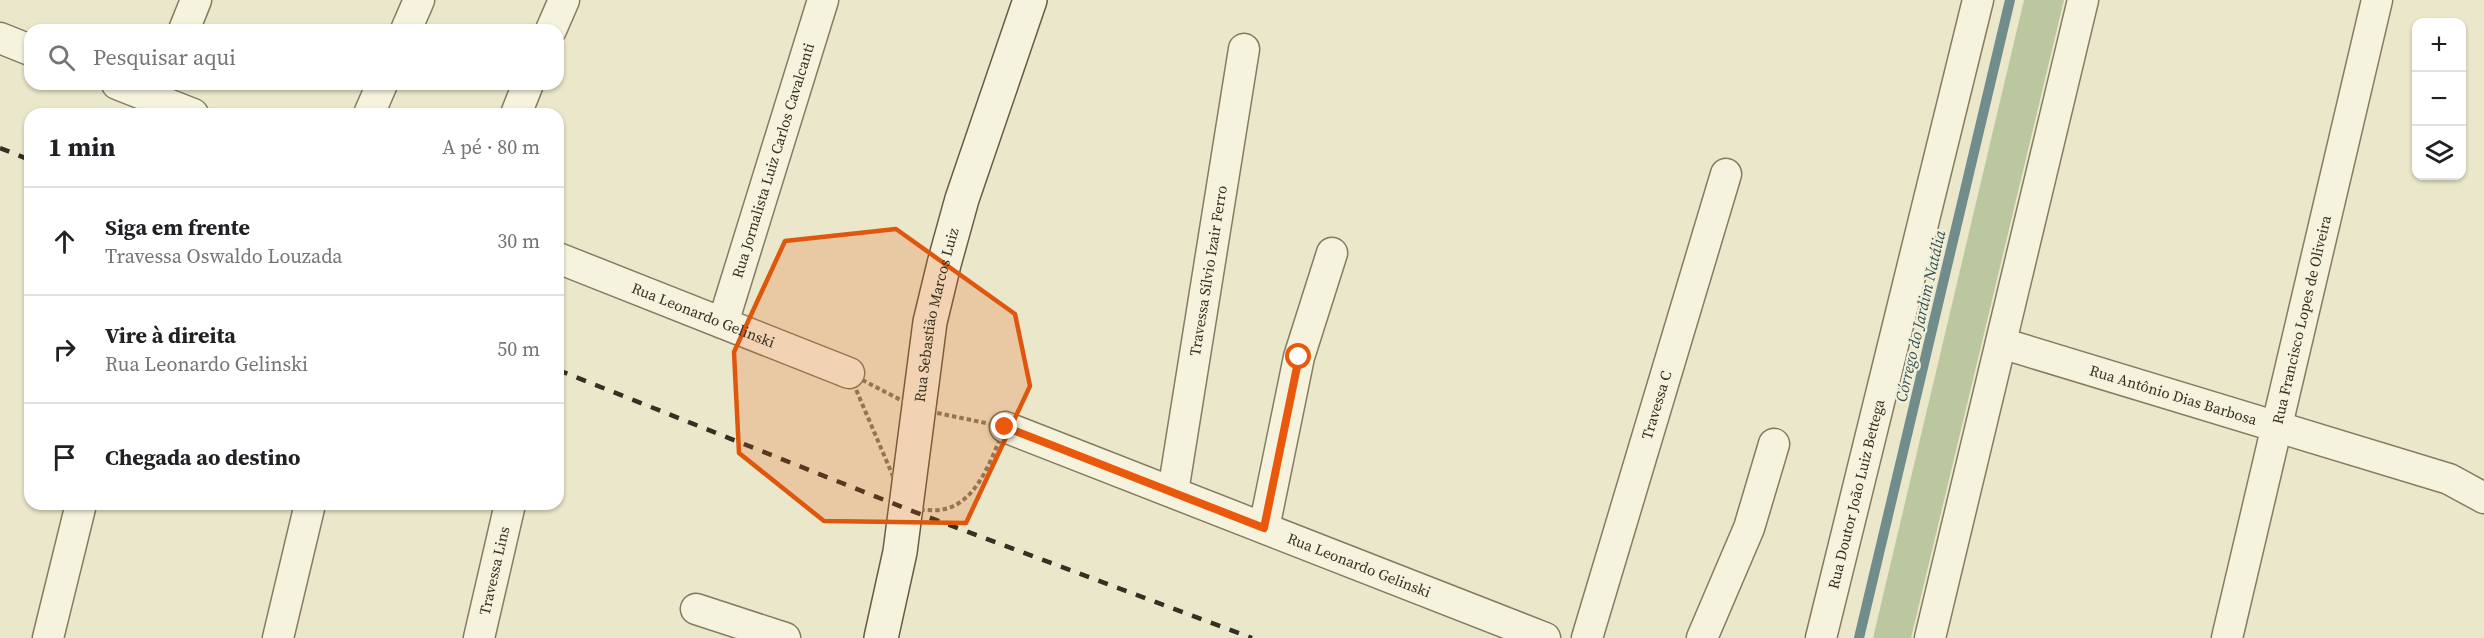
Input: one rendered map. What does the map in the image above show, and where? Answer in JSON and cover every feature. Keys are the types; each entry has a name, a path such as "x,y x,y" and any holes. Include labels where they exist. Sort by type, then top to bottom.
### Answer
{"main road":[{"name":"Rua Sebastião Marcos Luiz","path":"881,638 907,509 930,321 962,199 1030,0"}],"street":[{"path":"186,24 196,0"},
{"path":"409,24 419,0"},
{"path":"554,24 564,0"},
{"name":"Rua Jornalista Luiz Carlos Cavalcanti","path":"723,323 823,0"},
{"name":"Rua Doutor João Luiz Bettega","path":"1821,638 1978,0"},
{"path":"1930,638 2083,0"},
{"name":"Rua Francisco Lopes de Oliveira","path":"2227,638 2377,0"},
{"path":"0,38 24,48"},
{"name":"Travessa Sílvio Izair Ferro","path":"1173,492 1244,50"},
{"path":"372,108 379,90"},
{"path":"518,108 526,90"},
{"path":"161,92 184,108"},
{"name":"Travessa C","path":"1587,638 1726,174"},
{"path":"1264,528 1299,357 1332,253"},
{"name":"Rua Leonardo Gelinski","path":"564,260 849,373"},
{"name":"Rua Antônio Dias Barbosa","path":"2001,343 2449,479 2484,498"},
{"name":"Rua Leonardo Gelinski","path":"1005,427 1545,638"},
{"path":"1702,638 1749,528 1774,444"},
{"path":"48,638 80,510"},
{"path":"278,638 309,510"},
{"name":"Travessa Lins","path":"478,638 509,510"},
{"path":"696,609 785,638"}],"path":[{"path":"907,509 942,510 963,500 979,483 1005,427"}],"highlighted area":[{"path":"896,229 1015,314 1030,386 966,523 824,521 739,453 734,352 785,241"}],"green space":[{"path":"2024,0 2064,0 1911,638 1873,638"}],"waterway":[{"name":"Córrego do Jardim Natália","path":"1859,638 2010,0"}],"railway":[{"path":"0,148 24,158"},
{"path":"564,372 907,509 1252,638"}],"route":[{"path":"1005,427 1264,528 1299,357"}]}
